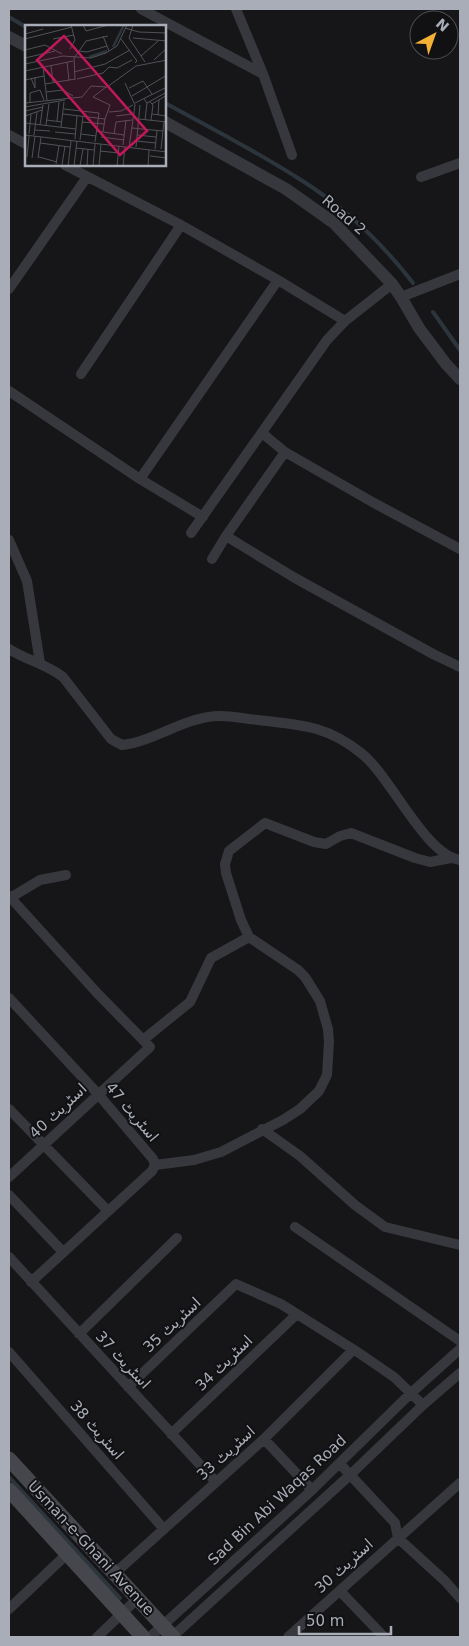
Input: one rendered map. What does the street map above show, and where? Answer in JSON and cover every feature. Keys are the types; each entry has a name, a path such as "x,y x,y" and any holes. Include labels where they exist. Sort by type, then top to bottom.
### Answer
{"main road":[{"name":"Usman-e-Ghani Avenue","path":"9,1459 170,1634"},
{"name":"Usman-e-Ghani Avenue","path":"9,1490 143,1637"}],"street":[{"path":"141,9 263,74"},
{"path":"236,9 263,74 292,155"},
{"path":"9,37 25,45"},
{"name":"Road 2","path":"166,123 286,189 334,223 392,284 419,328 446,364 460,379"},
{"path":"9,135 25,143"},
{"path":"421,177 460,163"},
{"path":"67,166 181,225 278,280 345,321"},
{"path":"9,289 87,177"},
{"path":"81,374 181,225"},
{"path":"401,297 460,274"},
{"path":"140,479 278,280"},
{"path":"191,533 327,340 345,321 392,284"},
{"path":"9,391 140,479 203,517"},
{"path":"262,433 285,452 374,504 460,549"},
{"path":"212,559 285,452"},
{"path":"226,536 304,583 460,667"},
{"path":"9,540 27,581 40,663"},
{"path":"9,649 29,660 54,670 63,677 111,739 122,745 140,741 187,723 218,716 302,724 339,738 372,762 421,830 432,842 456,859"},
{"path":"156,1165 202,1158 221,1152 291,1115 319,1091 327,1074 328,1029 320,1001 305,977 291,964 249,937 241,920 225,864 229,851 265,823 314,842 326,844 340,836 351,833 422,860 438,862 456,859"},
{"path":"66,875 40,880 9,897 98,994 147,1043"},
{"name":"اسٹریٹ 40","path":"9,1177 98,1094 190,1002 211,958 249,937"},
{"name":"اسٹریٹ 47","path":"9,998 98,1094 156,1165 152,1171 31,1282"},
{"path":"9,1109 108,1211"},
{"path":"262,1130 300,1156 355,1205 385,1227 460,1245"},
{"path":"9,1195 63,1252"},
{"path":"295,1226 460,1341"},
{"path":"79,1334 177,1238"},
{"name":"اسٹریٹ 37","path":"11,1264 31,1282 216,1482"},
{"name":"اسٹریٹ 35","path":"128,1387 236,1284 281,1304 296,1314"},
{"path":"296,1314 394,1377 410,1394 423,1404"},
{"name":"اسٹریٹ 34","path":"171,1434 296,1314"},
{"name":"Sad Bin Abi Waqas Road","path":"170,1634 312,1490 410,1394 460,1349"},
{"name":"اسٹریٹ 33","path":"114,1574 264,1439 353,1350"},
{"name":"اسٹریٹ 38","path":"9,1352 163,1528"},
{"name":"Sad Bin Abi Waqas Road","path":"170,1634 350,1475 423,1404 460,1373"},
{"path":"264,1439 312,1490"},
{"path":"340,1464 394,1523 398,1538 445,1581 460,1598"},
{"name":"اسٹریٹ 30","path":"288,1637 460,1483"},
{"path":"9,1609 67,1554"},
{"path":"340,1591 384,1637"},
{"path":"96,1637 137,1599"},
{"path":"150,1637 170,1634"}],"waterway":[{"path":"9,17 25,26"},
{"path":"166,104 251,150 317,191 362,227 413,283"},
{"path":"433,312 460,350"},
{"path":"9,1477 120,1598"}]}
